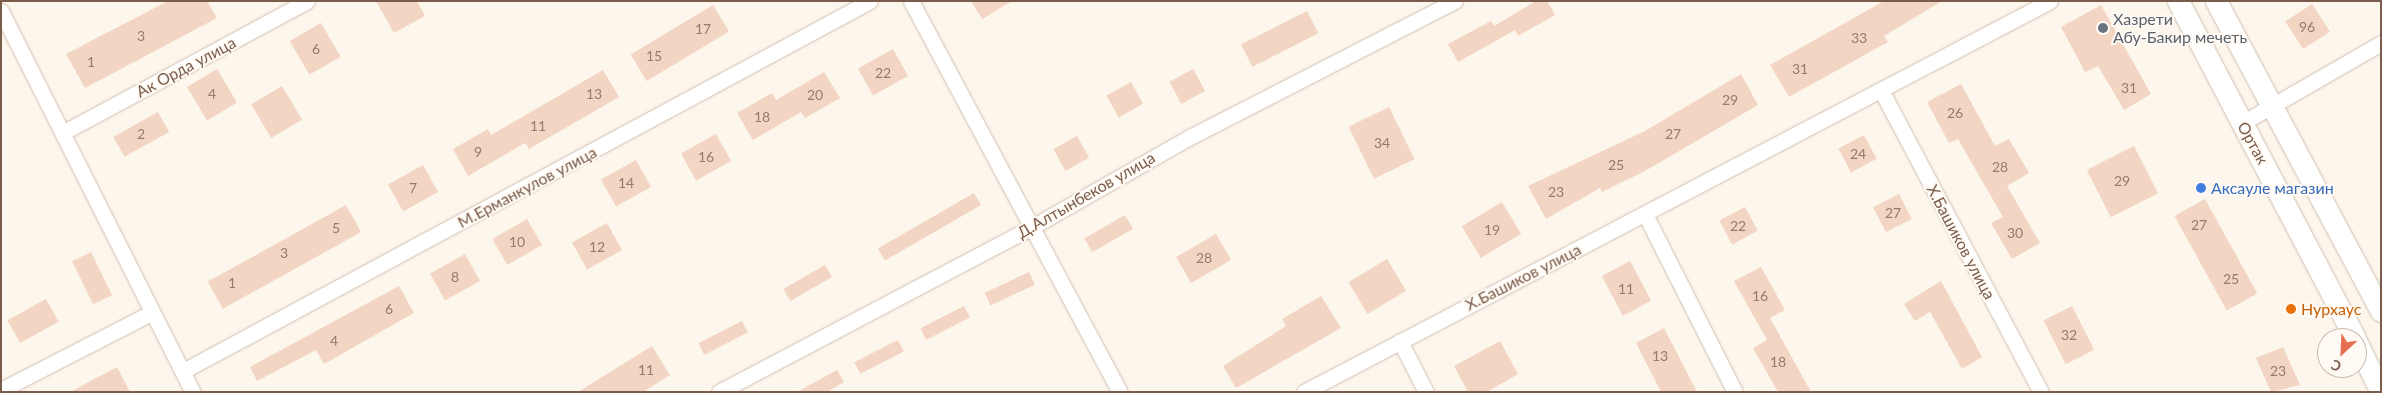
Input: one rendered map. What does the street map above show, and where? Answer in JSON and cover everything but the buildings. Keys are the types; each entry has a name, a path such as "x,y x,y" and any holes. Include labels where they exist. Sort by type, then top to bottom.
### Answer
{"street":[{"name":"Ак Орда улица","path":"64,132 307,1"},
{"name":"М.Ерманкулов улица","path":"183,372 870,1"},
{"path":"912,1 1120,392"},
{"name":"Д.Алтынбеков улица","path":"719,392 1032,227 1188,138 1455,1"},
{"name":"Х.Башиков улица","path":"1304,392 1400,340 1882,92 2050,1"},
{"name":"Ортак","path":"2178,1 2350,328"},
{"name":"Ортак","path":"2216,1 2381,311"},
{"path":"3,17 64,132 151,313 193,392"},
{"path":"2242,123 2381,43"},
{"name":"Х.Башиков улица","path":"1882,92 2040,392"},
{"path":"1645,214 1735,392"},
{"path":"1,390 151,313"},
{"path":"1400,340 1426,392"},
{"path":"2367,363 2381,392"}],"place":[{"name":"Хазрети Абу-Бакир мечеть","path":"2103,28"},
{"name":"Аксауле магазин","path":"2201,188"},
{"name":"Нурхаус","path":"2291,309"}]}
